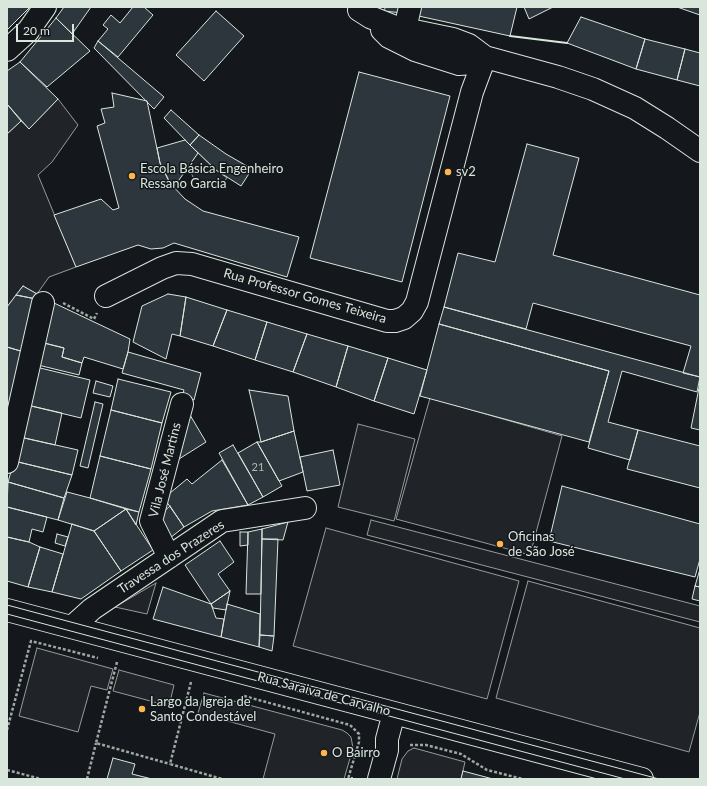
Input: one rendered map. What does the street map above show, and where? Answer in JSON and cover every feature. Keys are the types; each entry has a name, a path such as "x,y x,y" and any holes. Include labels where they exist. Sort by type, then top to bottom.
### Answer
{"street":[{"path":"7,50 28,31 45,7"},
{"path":"405,29 410,7"},
{"path":"357,9 382,23 461,42 485,57 558,77 593,89 635,108 700,151"},
{"path":"357,9 389,37 415,50 459,64 473,63 485,57"},
{"name":"Rua Professor Gomes Teixeira","path":"106,296 162,268 176,264 192,264 387,321 395,321 404,318 412,311 417,302 472,92 485,57"},
{"path":"7,462 51,302"},
{"name":"Vila José Martins","path":"169,557 151,521 182,404"},
{"name":"Travessa dos Prazeres","path":"72,627 92,609 222,521 305,508"},
{"name":"Rua Saraiva de Carvalho","path":"8,616 72,627 642,779"},
{"path":"379,779 387,750 387,739 394,713"}],"path":[{"path":"51,302 94,319 106,296"},
{"path":"7,730 31,641 103,659"},
{"path":"87,779 117,662 110,661"},
{"path":"170,764 191,682 184,680"},
{"path":"236,694 350,725 359,734 359,742 348,779"},
{"path":"359,734 364,734"},
{"path":"96,743 222,779"},
{"path":"410,745 426,745 461,754 487,770 523,779"},
{"path":"7,770 41,779"}],"shaded area":[{"path":"58,99 78,125 52,162 38,175 76,267 49,277 37,294 23,286 7,307 7,134 21,121 29,129"},
{"path":"198,153 227,178 223,183 214,187 203,185 193,177 188,166"},
{"path":"430,398 562,436 530,555 396,519"},
{"path":"358,424 415,439 394,521 338,507"},
{"path":"371,520 700,606 700,622 367,535"},
{"path":"326,528 519,581 487,699 293,646"},
{"path":"528,581 700,628 700,712 689,752 496,698"},
{"path":"156,583 147,614 115,607"},
{"path":"37,648 113,669 107,690 91,686 78,732 19,716"},
{"path":"119,670 174,685 169,706 113,691"},
{"path":"204,693 342,730 347,733 351,737 353,748 344,779 263,779 275,734 198,713"},
{"path":"414,748 465,762 461,779 397,779 402,759 408,751"}],"building":[{"path":"7,7 30,7 7,30"},
{"path":"64,7 91,7 72,34 56,18"},
{"path":"133,7 144,7 153,15 118,57 98,41 108,29 103,25 111,15 120,23"},
{"path":"386,7 404,7 403,13 383,11"},
{"path":"416,7 517,7 510,36 414,15"},
{"path":"524,7 553,7 529,19"},
{"path":"677,7 700,7 700,15"},
{"path":"216,11 244,36 204,81 176,55"},
{"path":"581,17 645,39 636,69 567,43"},
{"path":"56,18 90,51 47,87 20,62"},
{"path":"645,39 685,49 677,80 636,69"},
{"path":"98,41 164,97 154,109 94,48"},
{"path":"685,49 700,53 700,86 677,80"},
{"path":"20,62 58,99 29,129 7,104 7,71"},
{"path":"359,72 450,96 402,282 310,258"},
{"path":"112,93 147,101 160,163 170,183 185,199 203,211 299,237 287,277 174,243 163,248 151,249 138,245 76,267 54,215 101,199 113,210 119,208 97,126 105,123 101,109 114,107"},
{"path":"7,104 21,121 7,134"},
{"path":"171,110 199,135 190,145 164,118"},
{"path":"199,135 226,154 252,169 241,186 216,170 190,145"},
{"path":"185,140 198,153 174,187 170,183 160,163 157,148"},
{"path":"527,144 579,158 553,255 700,295 700,377 683,373 691,346 533,303 526,329 444,307 458,253 495,262"},
{"path":"23,286 37,294 36,299 16,295"},
{"path":"168,294 186,297 180,336 172,334 166,359 133,342 142,306"},
{"path":"16,295 36,299 24,352 7,347 7,307"},
{"path":"186,297 227,310 213,346 180,336"},
{"path":"54,303 130,339 123,369 84,357 82,363 62,357 64,348 44,343"},
{"path":"444,307 700,377 697,392 622,371 608,422 638,430 630,460 588,448 609,371 439,324"},
{"path":"227,310 267,322 255,360 213,346"},
{"path":"267,322 307,334 293,372 255,360"},
{"path":"439,324 609,371 589,442 420,396"},
{"path":"307,334 348,346 336,387 293,372"},
{"path":"44,343 64,348 62,357 82,363 79,375 38,365"},
{"path":"348,346 388,358 374,401 336,387"},
{"path":"7,347 24,352 7,416"},
{"path":"128,352 201,373 194,400 182,397 184,390 122,373"},
{"path":"388,358 427,370 414,414 374,401"},
{"path":"36,367 90,380 81,418 27,405"},
{"path":"118,379 171,392 162,423 111,410"},
{"path":"96,381 113,386 110,397 93,393"},
{"path":"700,383 700,430 691,428"},
{"path":"249,390 288,396 294,431 261,442"},
{"path":"95,402 103,404 88,468 80,466"},
{"path":"27,405 62,413 55,445 20,437"},
{"path":"111,410 162,423 151,469 100,456"},
{"path":"190,415 206,442 179,459"},
{"path":"638,430 700,446 700,488 627,469"},
{"path":"294,431 303,472 279,481 257,442"},
{"path":"20,437 78,450 72,475 14,461"},
{"path":"257,442 282,486 263,497 238,453"},
{"path":"233,445 263,497 248,505 219,453"},
{"path":"333,450 340,485 307,491 300,457"},
{"path":"100,456 151,469 139,512 90,498"},
{"path":"222,460 248,505 212,511 184,527 164,498 187,479 192,484"},
{"path":"14,461 72,475 64,498 8,482"},
{"path":"8,482 64,498 58,520 7,507"},
{"path":"562,486 700,524 700,559 695,577 549,541"},
{"path":"67,492 126,509 94,531 58,520"},
{"path":"170,506 184,527 170,538 160,515"},
{"path":"7,507 47,517 43,532 32,529 29,542 7,537"},
{"path":"126,509 153,550 121,571 94,531"},
{"path":"126,509 139,512 136,525"},
{"path":"288,522 283,540 262,539 262,529"},
{"path":"72,524 94,531 121,571 81,599 52,592"},
{"path":"262,529 261,594 246,594 248,532"},
{"path":"240,532 248,532 248,545 240,546"},
{"path":"57,534 68,537 65,546 55,543"},
{"path":"7,537 29,542 40,547 28,587 7,581"},
{"path":"262,539 278,539 274,636 260,635"},
{"path":"220,541 234,562 218,574 230,591 211,604 185,565"},
{"path":"40,547 63,554 52,592 28,587"},
{"path":"700,569 700,587 695,586"},
{"path":"695,586 700,587 700,601 692,599"},
{"path":"163,587 211,604 216,618 224,619 221,637 153,619"},
{"path":"230,591 226,610 213,608 211,604"},
{"path":"227,604 260,614 259,647 221,637"},
{"path":"260,635 274,636 272,651 259,647"},
{"path":"113,758 135,764 132,774 152,779 107,779"},
{"path":"463,771 493,779 461,779"}],"tram line":[{"path":"7,605 659,779"},
{"path":"7,614 625,779"}],"wall":[{"path":"510,36 567,43"}],"place":[{"name":"sv2","path":"448,172"},
{"name":"Escola Básica Engenheiro Ressano Garcia","path":"132,176"},
{"name":"Oficinas de São José","path":"500,544"},
{"name":"Largo da Igreja de Santo Condestável","path":"142,709"},
{"name":"O Bairro","path":"324,753"}]}
